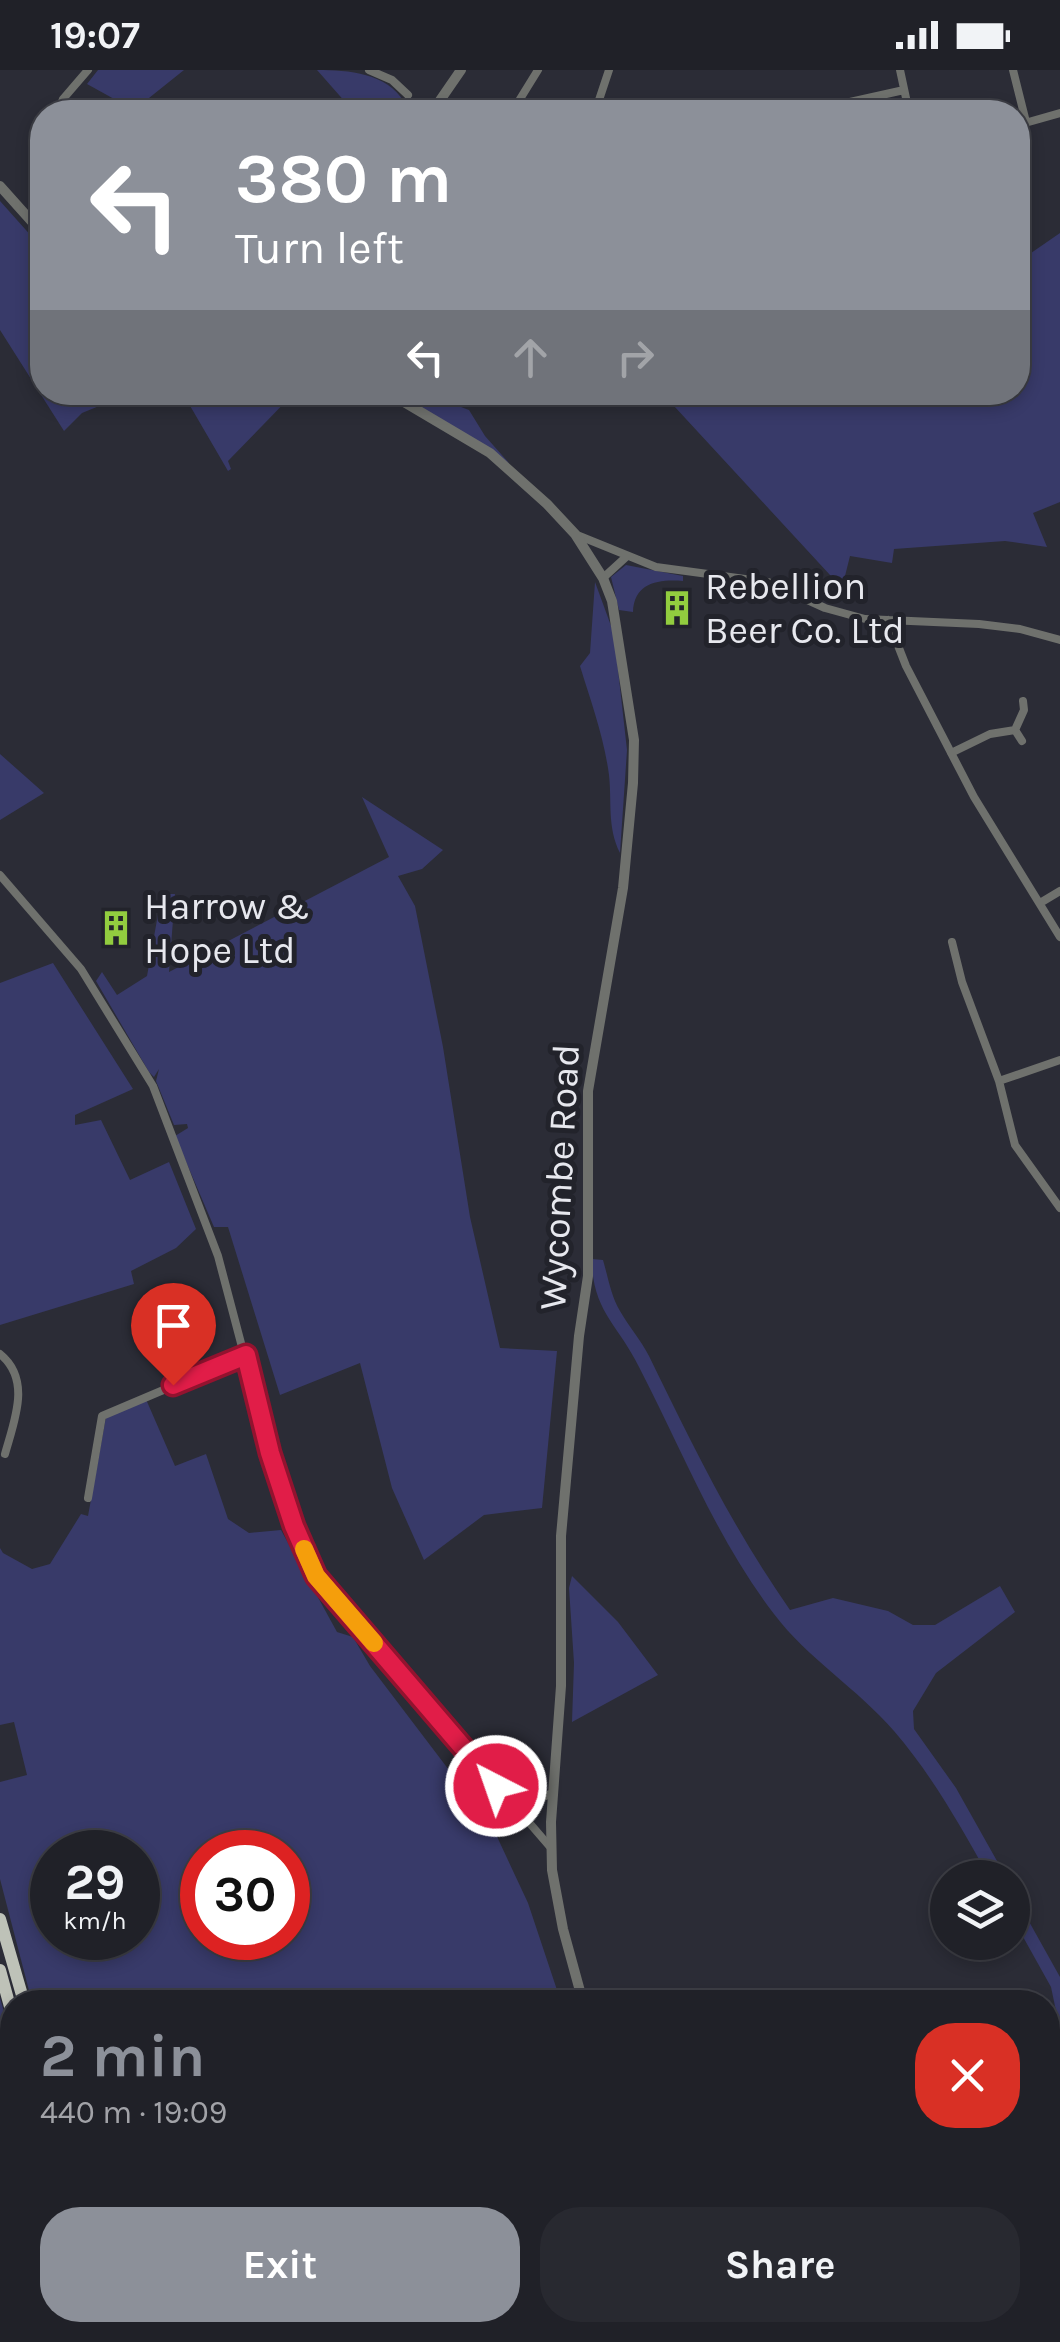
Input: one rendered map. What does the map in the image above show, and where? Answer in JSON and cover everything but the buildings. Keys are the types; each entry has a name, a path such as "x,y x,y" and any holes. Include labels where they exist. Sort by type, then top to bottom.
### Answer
{"highway":[{"path":"0,1919 21,1990"}],"street":[{"path":"63,100 88,70"},
{"path":"369,70 392,80 408,95"},
{"path":"441,100 462,70"},
{"path":"519,100 538,70"},
{"path":"598,100 609,70"},
{"path":"900,70 906,100"},
{"path":"1012,70 1018,100"},
{"path":"859,100 904,90"},
{"path":"1030,122 1060,113"},
{"path":"0,186 30,220"},
{"name":"Wycombe Road","path":"415,405 490,453 526,484 574,534 603,578 617,620 634,740 634,783 623,888 588,1091 588,1276 561,1536 561,1686 551,1848 563,1929 580,1990"},
{"path":"574,534 626,557 692,574 742,576 768,582 824,608 865,619 1020,628 1060,640"},
{"path":"603,578 626,557"},
{"path":"888,620 906,666 951,753 1060,937"},
{"path":"1016,730 1024,710 1023,701"},
{"path":"951,753 990,734 1016,730"},
{"path":"1016,730 1022,741"},
{"path":"0,875 81,969 152,1086 218,1256 270,1453 294,1526 316,1576 551,1848"},
{"path":"1040,903 1060,892"},
{"path":"964,947 953,946 982,1022 1015,1145 1060,1208"},
{"path":"999,1081 1060,1060"},
{"path":"0,1354 16,1375 20,1388 5,1454"},
{"path":"88,1498 102,1416 246,1355"},
{"path":"515,1808 553,1793"}],"shaded area":[{"path":"98,70 184,70 146,100 116,100 87,84"},
{"path":"317,70 366,75 388,85 403,100 343,100"},
{"path":"0,201 30,235 30,377 0,330"},
{"path":"1060,233 1060,502 1033,513 1047,547 1005,541 894,549 892,563 850,556 842,588 673,405 1030,405 1030,254"},
{"path":"48,405 102,405 82,413 64,431"},
{"path":"190,405 282,405 228,461 228,471"},
{"path":"456,405 469,410 509,463 419,406"},
{"path":"626,565 683,576 683,581 649,585 638,595 633,612 619,610 611,577"},
{"path":"595,582 614,634 627,750 620,853 612,824 604,747 580,666 590,653"},
{"path":"0,754 44,793 0,820"},
{"path":"362,797 443,850 422,869 398,876 415,906 443,1047 470,1217 500,1348 557,1351 542,1508 484,1515 424,1560 392,1488 360,1363 280,1395 228,1227 214,1227 175,1136 188,1128 187,1124 174,1125 156,1081 159,1069 154,1077 149,1072 96,981 102,972 117,995 147,976 160,903 170,894 175,894 169,972 389,857"},
{"path":"53,963 133,1089 75,1115 75,1125 101,1120 130,1180 169,1162 196,1229 176,1248 131,1271 134,1284 0,1325 0,983"},
{"path":"592,1259 603,1260 617,1305 646,1350 732,1517 790,1610 833,1598 888,1611 913,1625 935,1625 1000,1586 1015,1612 936,1673 913,1711 914,1729 956,1788 996,1860 979,1860 908,1748 880,1716 787,1630 754,1586 718,1525 631,1352 601,1305"},
{"path":"145,1397 175,1466 206,1454 228,1519 249,1533 281,1530 337,1632 353,1637 370,1666 493,1828 528,1903 557,1990 29,1990 0,1879 0,1782 27,1775 14,1722 0,1725 0,1548 32,1569 50,1564 81,1514 88,1516 106,1417"},
{"path":"572,1576 618,1622 658,1675 572,1722 574,1663 569,1588"},
{"path":"490,1752 502,1779 529,1781 530,1792 522,1798 504,1788 483,1758"},
{"path":"1030,1923 1060,1977 1060,1990 1051,1987 1030,1949"}],"slow traffic":[{"path":"304,1549 316,1576 374,1643"}],"place":[{"name":"Rebellion Beer Co. Ltd","path":"677,608"},
{"name":"Harrow & Hope Ltd","path":"116,928"}],"route":[{"path":"173,1385 246,1355 270,1453 294,1526 316,1576 496,1786"}]}
